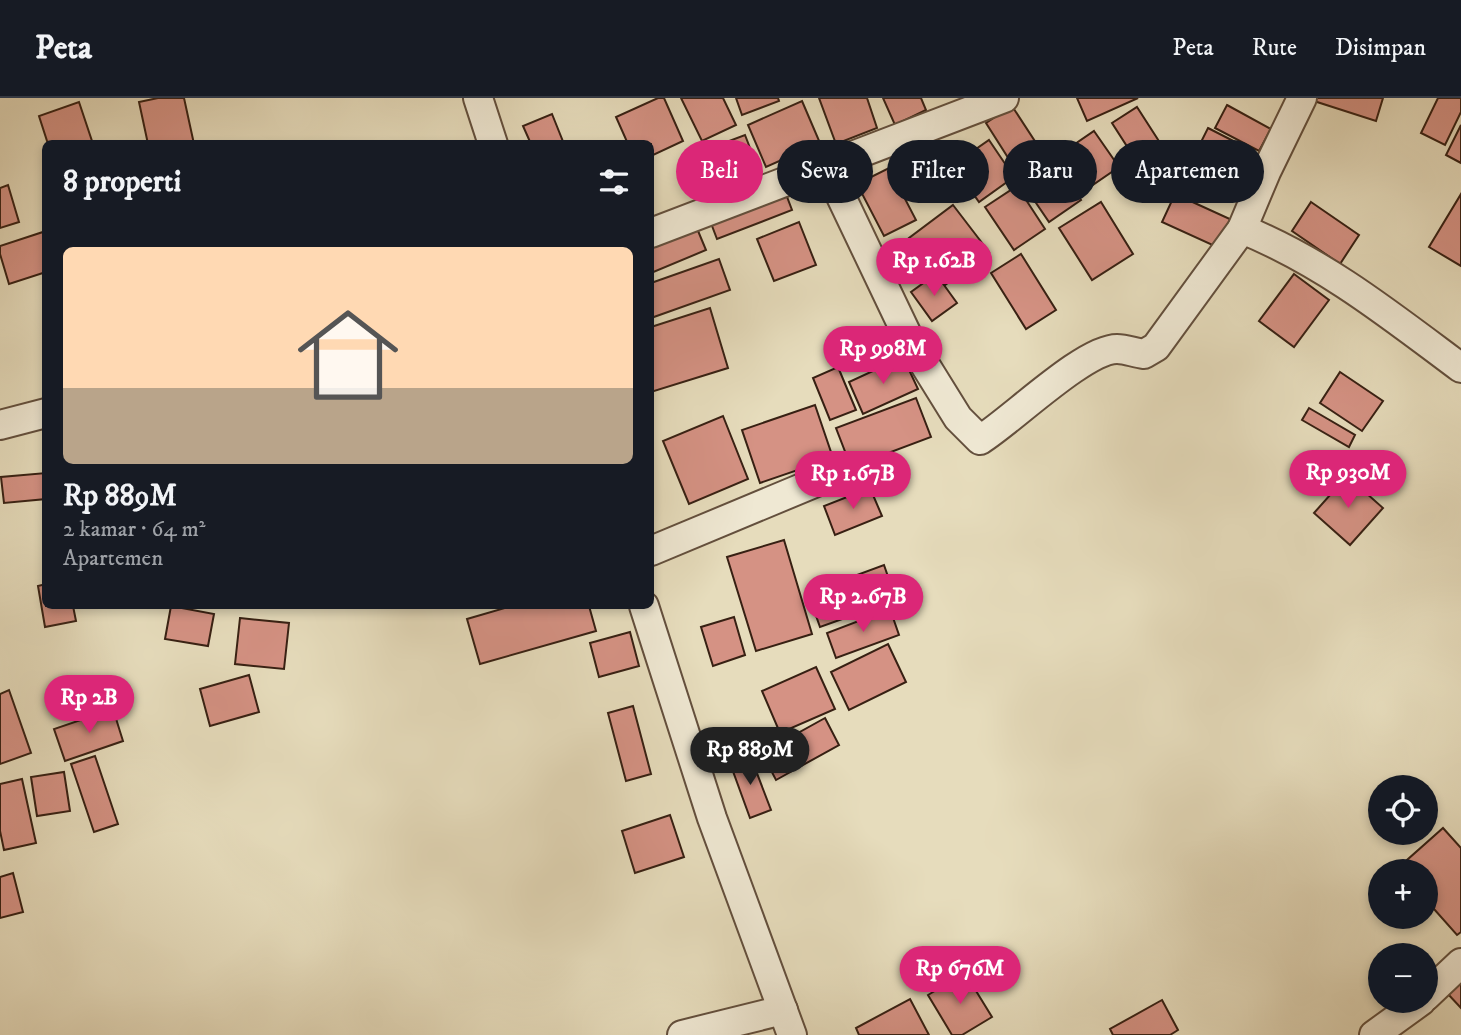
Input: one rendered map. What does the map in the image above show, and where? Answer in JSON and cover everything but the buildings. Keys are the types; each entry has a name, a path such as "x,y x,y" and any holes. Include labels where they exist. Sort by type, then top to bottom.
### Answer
{"street":[{"path":"478,98 492,140"},
{"path":"873,147 1004,98"},
{"path":"844,203 909,339 958,418 980,440 1083,363 1117,349 1144,354 1156,347 1242,229 1302,98"},
{"path":"654,232 777,184"},
{"path":"1242,229 1272,242 1349,285 1461,368"},
{"path":"0,425 42,413"},
{"path":"654,550 831,475"},
{"path":"645,609 712,818 787,1023 682,1035"},
{"path":"1438,985 1461,963"},
{"path":"1374,1035 1404,1013"}]}
